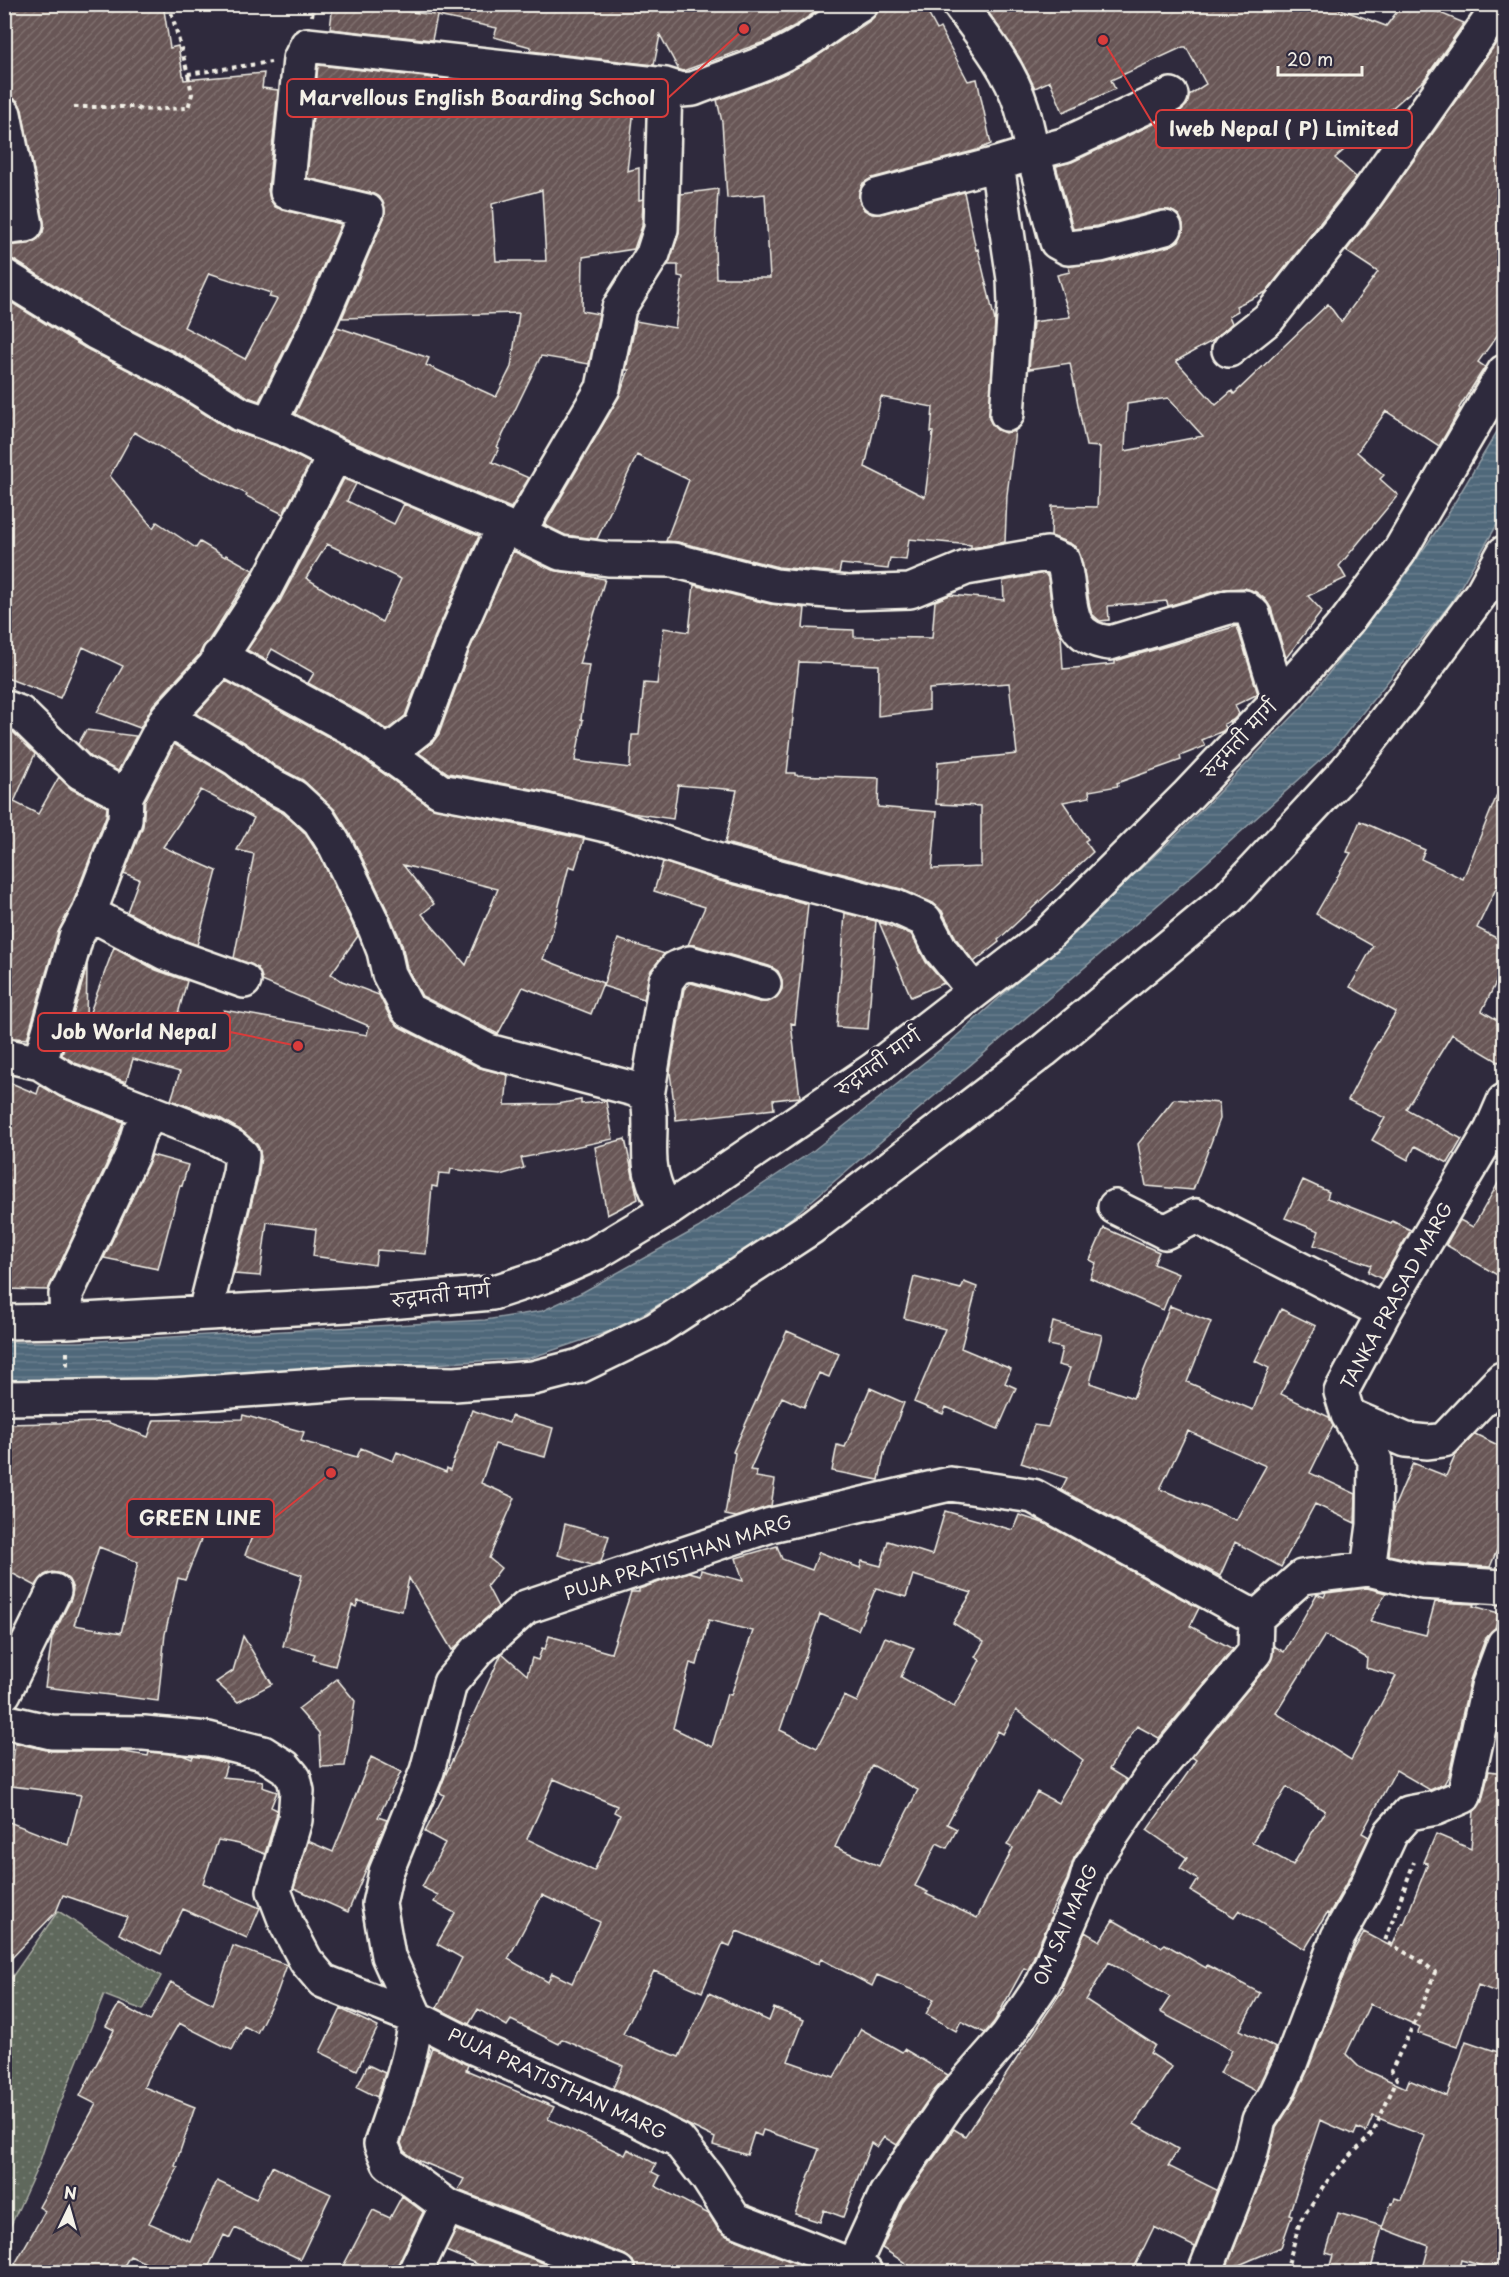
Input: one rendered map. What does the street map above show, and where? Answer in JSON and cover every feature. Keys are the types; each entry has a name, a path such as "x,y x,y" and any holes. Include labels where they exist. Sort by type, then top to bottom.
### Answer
{"street":[{"path":"269,424 322,316 367,211 287,192 300,59 307,45 665,85 681,90 693,89 775,57 800,45 861,4"},
{"path":"959,4 1006,73 1021,106 1057,242 1068,248 1100,244 1165,228"},
{"path":"1228,350 1268,319 1365,197 1501,4"},
{"path":"388,753 421,727 452,644 511,530 603,388 619,308 653,254 661,229 665,85"},
{"path":"877,195 1064,145 1171,95"},
{"path":"4,114 26,225 4,228"},
{"path":"997,164 1014,279 1015,305 1006,414"},
{"path":"4,276 95,332 176,374 240,414 284,429 335,455 560,553 608,559 673,560 775,586 848,593 910,591 966,568 1047,554 1063,561 1068,577 1073,621 1083,632 1099,642 1110,643 1229,607 1244,607 1252,614 1279,699"},
{"name":"रुद्रमती मार्ग","path":"4,1322 67,1333 206,1312 377,1303 492,1293 544,1276 596,1253 666,1211 873,1070 1045,937 1186,797 1279,699 1347,621 1399,552 1504,372"},
{"path":"40,1063 76,937 90,913 125,820 126,796 167,718 214,667 264,592 335,455"},
{"path":"4,1398 158,1396 362,1382 454,1384 533,1378 580,1366 656,1329 812,1227 1043,1051 1228,898 1346,771 1483,591 1504,553"},
{"path":"219,657 355,730 440,791 538,809 614,827 725,863 896,907 925,920 941,950 974,991"},
{"path":"4,708 20,713 80,772 126,796"},
{"path":"167,718 236,759 265,782 294,797 319,820 336,847 375,928 384,951 388,974 408,1010 488,1051 634,1089 647,1096"},
{"path":"90,913 165,953 244,981"},
{"path":"666,1211 652,1178 649,1161 651,1112 647,1096 666,981 676,968 690,963 764,984"},
{"path":"4,1055 40,1063 67,1080 211,1135 233,1147 242,1155 240,1172 206,1312"},
{"name":"TANKA PRASAD MARG","path":"1368,1569 1374,1525 1375,1460 1348,1415 1341,1392 1384,1312 1491,1131 1504,1101"},
{"path":"67,1333 66,1294 132,1155 139,1132 153,1113"},
{"path":"1115,1207 1165,1232 1196,1216 1384,1312"},
{"path":"1348,1415 1406,1440 1428,1442 1444,1440 1502,1379"},
{"name":"PUJA PRATISTHAN MARG","path":"416,2018 388,1956 379,1904 386,1872 421,1789 450,1683 478,1650 526,1606 771,1525 950,1484 1033,1496 1256,1618"},
{"path":"1256,1618 1302,1577 1368,1569 1422,1582 1504,1587"},
{"path":"4,1693 54,1591"},
{"name":"OM SAI MARG","path":"859,2269 886,2194 948,2102 1007,2036 1043,1983 1085,1886 1089,1868 1149,1779 1255,1652 1256,1618"},
{"path":"1205,2272 1250,2160 1259,2120 1276,2094 1290,2064 1338,1936 1366,1887 1391,1833 1409,1813 1436,1808 1464,1796 1488,1687 1504,1644"},
{"name":"PUJA PRATISTHAN MARG","path":"4,1720 51,1732 144,1733 208,1739 263,1753 285,1767 294,1778 297,1791 295,1820 274,1891 286,1925 306,1961 323,1981 416,2018 473,2047 633,2116 678,2140 707,2177 734,2219 859,2269"},
{"path":"416,2018 414,2036 399,2091 381,2144 389,2163 447,2206 618,2272"},
{"path":"414,2272 447,2206"}],"path":[{"path":"74,107 135,107 141,110 188,108 192,94 169,4"},
{"path":"188,74 300,59"},
{"path":"67,1333 67,1378"},
{"path":"1286,2272 1300,2221 1331,2176 1373,2133 1397,2079 1391,2071 1421,2009 1435,1972 1385,1941 1415,1859"}],"green space":[{"path":"58,1911 161,1976 143,2010 104,1995 54,2119 39,2164 5,2238 5,1987"}],"water":[{"path":"1504,420 1504,513 1451,603 1334,748 1195,873 761,1244 619,1328 530,1358 22,1389 5,1388 4,1342 79,1342 485,1320 542,1311 583,1292 698,1228 814,1150 950,1042 1181,831 1303,706 1404,577 1446,517"}],"building":[{"path":"22,4 163,4 170,48 178,46 184,80 264,73 262,88 278,90 268,190 270,199 275,207 283,210 341,224 305,308 259,401 248,397 185,357 104,316 14,260 4,257 4,246 29,244 38,239 43,232 44,222 22,110 18,101 4,96 4,11 22,7","holes":["209,273 271,293 269,297 277,299 245,359 184,327"]},
{"path":"333,4 353,4 433,15 434,4 626,4 646,9 643,4 826,4 798,24 767,41 683,71 679,70 660,35 654,65 530,51 531,47 494,37 497,28 437,16 432,40 330,29"},
{"path":"880,4 923,4 937,30 940,28 968,81 977,79 991,144 977,150 872,178 863,183 859,192 859,200 864,210 872,214 881,214 964,192 976,250 978,249 995,321 989,419 997,430 1005,433 1015,431 1007,495 1005,542 971,548 971,545 909,539 906,560 890,558 888,569 841,564 839,573 778,567 666,541 689,480 637,455 597,539 565,535 545,525 619,397 629,370 626,370 636,321 675,328 683,277 678,276 678,265 668,265 679,234 681,194 718,189 716,278 770,278 765,194 727,198 722,122 717,100 768,81 810,61 871,20","holes":["881,397 933,407 931,432 933,432 925,497 865,467"]},
{"path":"987,4 1116,4 1120,11 1133,4 1327,4 1386,26 1403,4 1419,4 1464,23 1424,80 1335,158 1356,177 1266,292 1236,306 1238,311 1229,316 1232,323 1214,340 1176,361 1216,405 1232,391 1234,394 1328,304 1341,322 1378,272 1346,251 1380,208 1497,42 1504,47 1504,326 1478,362 1485,367 1459,408 1439,446 1386,411 1357,452 1384,475 1380,479 1398,495 1339,566 1346,578 1308,596 1322,611 1286,658 1271,608 1256,592 1245,588 1224,589 1168,606 1167,601 1108,606 1109,620 1100,621 1092,614 1090,608 1078,549 1051,536 1052,506 1097,507 1100,447 1086,446 1070,363 1029,369 1033,322 1070,317 1057,275 1070,272 1068,266 1105,263 1170,246 1179,241 1183,232 1183,224 1179,215 1169,210 1073,229 1056,166 1072,162 1179,112 1187,105 1189,95 1206,84 1186,47 1183,47 1111,80 1115,89 1063,112 1050,81 1035,88 1019,57 984,6","holes":["1168,398 1203,436 1125,451 1127,404"]},
{"path":"318,65 433,78 431,98 495,104 497,85 635,100 627,171 639,168 639,200 643,199 642,226 634,249 583,257 582,311 599,314 589,364 541,356 492,462 529,478 511,508 343,438 295,414 337,327 429,358 426,365 496,397 511,367 519,313 342,318 384,218 385,208 381,199 371,193 307,178","holes":["542,190 546,261 496,261 492,204"]},
{"path":"4,298 85,348 167,390 230,430 277,446 310,463 283,514 246,496 247,494 134,432 110,476 153,528 157,522 196,548 200,542 253,570 199,655 153,705 140,728 97,712 123,666 83,647 60,698 4,677 4,639 12,619 4,616"},
{"path":"344,479 356,484 347,501 394,524 404,504 479,536 435,636 405,716 387,730 364,714 308,683 314,673 272,649 266,660 247,650 280,601","holes":["327,544 401,579 382,622 306,578"]},
{"path":"513,551 552,570 605,579 579,664 589,665 581,719 583,720 575,761 630,768 632,735 639,735 644,683 657,684 664,628 689,632 694,585 770,604 805,608 803,628 854,630 854,637 932,638 935,601 950,595 1004,600 1003,581 1045,573 1048,578 1053,617 1061,635 1063,669 1115,664 1115,661 1237,626 1258,694 1235,705 1239,714 1224,724 1226,728 1202,740 1205,746 1180,756 1181,760 1117,783 1118,786 1089,791 1090,797 1063,802 1088,839 1085,841 1093,852 998,940 999,942 974,962 957,940 942,911 933,903 901,889 725,843 737,790 678,785 673,819 631,813 542,791 448,773 419,753 439,734 469,651","holes":["799,662 879,665 878,716 929,710 929,689 1009,683 1017,754 938,762 936,804 981,806 981,867 932,869 937,812 878,807 879,778 787,773"]},
{"path":"226,681 345,746 429,806 584,839 575,868 569,866 543,959 603,983 591,1014 523,987 498,1034 422,996 407,968 402,944 392,920 353,839 335,810 303,780 275,766 246,743 196,714","holes":["403,865 498,889 466,965 422,914 434,904"]},
{"path":"4,727 10,729 35,754 14,802 38,814 59,777 71,789 107,807 106,816 72,905 58,932 27,1039 4,1037 4,963 11,963 10,877 4,878"},
{"path":"86,730 136,736 118,771 91,757 78,744"},
{"path":"174,744 225,774 256,799 283,813 304,832 320,856 358,936 331,974 342,981 379,995 391,1019 399,1027 480,1068 508,1075 505,1105 557,1104 581,1100 581,1104 606,1101 613,1139 521,1158 524,1168 500,1175 451,1169 450,1174 439,1173 437,1187 432,1186 426,1254 377,1250 375,1265 313,1256 316,1229 267,1222 260,1276 234,1274 258,1177 261,1157 259,1148 242,1131 218,1117 171,1100 180,1072 133,1059 126,1082 75,1063 62,1055 87,965 86,1023 114,947 156,970 187,981 178,1014 222,1022 224,1010 367,1035 369,1026 262,981 258,968 234,958 254,854 237,850 254,818 201,790 163,847 217,871 197,945 173,936 127,912 139,879 124,873 143,826 145,801"},
{"path":"1504,778 1504,872 1477,928 1504,942 1504,966 1482,1011 1504,1024 1504,1065 1452,1034 1406,1109 1462,1139 1448,1163 1415,1146 1408,1160 1372,1140 1385,1118 1348,1100 1371,1053 1396,1012 1350,987 1373,946 1316,914 1351,853 1347,852 1360,821 1425,850 1421,859 1463,879"},
{"path":"663,862 720,881 808,904 795,1024 791,1023 800,1097 773,1100 774,1109 676,1120 670,1072 684,989 691,983 759,1002 768,1002 777,997 782,989 782,980 778,971 769,966 688,945 705,907 654,891"},
{"path":"845,913 876,921 868,1029 837,1027"},
{"path":"879,922 911,934 926,962 944,983 911,997"},
{"path":"618,939 665,954 651,970 644,999 603,986"},
{"path":"4,1080 37,1094 40,1085 60,1097 123,1122 114,1148 48,1290 4,1289"},
{"path":"1174,1099 1219,1103 1220,1119 1193,1190 1146,1186 1138,1144"},
{"path":"625,1139 638,1199 607,1215 595,1147"},
{"path":"152,1155 188,1165 182,1186 180,1185 158,1269 104,1258"},
{"path":"1504,1173 1504,1279 1446,1245 1460,1220 1473,1227"},
{"path":"1303,1180 1329,1192 1327,1198 1411,1230 1382,1279 1368,1272 1371,1265 1314,1245 1319,1231 1285,1218"},
{"path":"1104,1228 1159,1252 1154,1264 1178,1274 1163,1310 1090,1278 1096,1263 1090,1260"},
{"path":"914,1277 961,1289 964,1282 977,1287 961,1348 1011,1369 1005,1383 1016,1388 998,1429 946,1407 943,1414 914,1402 945,1329 904,1318"},
{"path":"1170,1306 1211,1322 1187,1382 1253,1410 1269,1368 1255,1361 1281,1309 1316,1326 1281,1394 1329,1417 1333,1426 1310,1473 1356,1494 1355,1523 1315,1504 1281,1567 1235,1542 1220,1576 1061,1490 1067,1478 1021,1463 1034,1425 1048,1427 1070,1368 1058,1365 1062,1348 1048,1345 1053,1322 1102,1335 1090,1383 1133,1398","holes":["1188,1431 1266,1466 1236,1520 1160,1489"]},
{"path":"787,1331 839,1354 829,1377 819,1373 804,1407 782,1397 750,1470 757,1471 756,1477 775,1480 771,1506 736,1517 725,1515 735,1453 733,1452"},
{"path":"870,1388 904,1403 884,1454 879,1480 832,1471 837,1445 845,1447"},
{"path":"472,1410 509,1423 511,1416 553,1428 545,1457 495,1444 481,1483 515,1498 489,1558 501,1568 487,1586 498,1607 452,1650 409,1578 402,1611 358,1601 356,1607 352,1605 335,1666 313,1660 315,1654 283,1646 302,1575 245,1555 259,1518 214,1506 185,1580 178,1578 165,1634 158,1701 45,1687 52,1638 71,1599 73,1589 69,1580 62,1574 52,1572 44,1575 36,1586 4,1569 4,1424 107,1422 148,1437 154,1420 242,1419 243,1415 304,1432 301,1441 357,1457 361,1448 393,1461 397,1452 446,1472 447,1468 450,1470","holes":["99,1547 138,1562 121,1633 74,1625"]},
{"path":"1475,1434 1504,1448 1504,1533 1490,1567 1425,1563 1389,1555 1393,1510 1413,1463 1446,1476 1456,1454"},
{"path":"945,1511 1013,1530 1019,1515 1046,1524 1199,1608 1190,1626 1233,1649 1159,1738 1137,1726 1109,1769 1127,1780 1074,1858 1067,1880 1050,1914 1052,1915 1028,1970 1024,1968 994,2022 985,2033 961,2021 956,2031 926,2014 934,1999 877,1975 872,1986 821,1959 818,1964 737,1931 730,1946 723,1943 702,1992 654,1971 623,2034 679,2057 709,1993 769,2021 774,2008 804,2020 788,2061 834,2077 861,2029 902,2052 904,2049 948,2075 934,2091 897,2145 884,2137 877,2147 871,2143 843,2217 824,2210 820,2222 795,2214 819,2149 763,2130 761,2136 754,2133 747,2155 713,2145 715,2138 613,2088 623,2066 562,2039 559,2044 511,2020 507,2026 478,2009 469,2024 437,2008 462,1958 437,1944 455,1913 434,1902 438,1895 422,1887 445,1843 425,1832 444,1795 439,1792 445,1776 502,1653 527,1675 532,1658 538,1660 549,1636 611,1653 631,1592 639,1592 639,1589 688,1572 700,1575 701,1570 743,1581 736,1558 777,1546 782,1559 812,1570 819,1552 860,1568 862,1561 881,1566 888,1541 932,1555","holes":["913,1575 972,1593 953,1623 984,1642 975,1657 980,1660 954,1707 901,1677 914,1648 885,1637 857,1702 844,1696 817,1748 780,1730 820,1614 858,1630 876,1588 906,1597","709,1620 753,1631 731,1695 727,1694 712,1747 673,1728 690,1663 697,1665","1016,1710 1083,1760 1058,1803 1037,1792 1007,1845 1013,1848 977,1918 926,1894 928,1892 915,1886 937,1843 947,1848 957,1829 947,1824 998,1731 1003,1734","872,1765 918,1790 879,1866 835,1847","554,1779 617,1806 614,1812 620,1815 594,1871 527,1839","542,1895 600,1922 572,1983 552,1973 548,1982 508,1959"]},
{"path":"565,1524 609,1536 601,1562 592,1565 558,1555"},
{"path":"1367,1588 1386,1593 1370,1621 1426,1635 1435,1602 1474,1604 1473,1606 1499,1613 1495,1628 1486,1637 1470,1680 1449,1775 1444,1784 1430,1790 1396,1770 1362,1833 1369,1837 1349,1878 1329,1914 1327,1913 1305,1949 1239,1910 1234,1917 1191,1891 1198,1880 1180,1868 1187,1858 1147,1830 1196,1760 1192,1757 1269,1664 1274,1646 1284,1652 1317,1594 1324,1597 1326,1593","holes":["1325,1635 1367,1658 1366,1668 1396,1676 1351,1760 1276,1713","1287,1787 1325,1811 1293,1865 1252,1842"]},
{"path":"243,1636 272,1684 238,1702 216,1682 233,1671"},
{"path":"337,1679 355,1701 345,1766 321,1767 319,1733 298,1709"},
{"path":"15,1743 51,1751 118,1751 148,1756 149,1752 182,1755 192,1759 193,1756 205,1758 227,1763 223,1777 263,1781 262,1787 277,1792 271,1807 277,1810 276,1817 265,1854 239,1844 218,1840 203,1883 260,1908 247,1938 183,1909 161,1954 119,1934 127,1917 63,1895 56,1912 4,1966 4,1820 68,1845 81,1795 4,1785 4,1760 13,1761"},
{"path":"371,1757 401,1772 378,1817 387,1820 348,1912 294,1888 308,1841 333,1852"},
{"path":"1489,1771 1504,1773 1504,1995 1478,1985 1457,2047 1418,2033 1420,2027 1370,2004 1346,2054 1359,2067 1406,2088 1409,2080 1447,2096 1466,2041 1504,2054 1504,2272 1461,2260 1458,2272 1422,2272 1429,2246 1382,2228 1391,2203 1393,2204 1395,2198 1401,2200 1425,2136 1373,2116 1366,2132 1357,2128 1354,2135 1320,2120 1289,2214 1292,2215 1281,2247 1225,2271 1266,2167 1276,2128 1293,2102 1307,2072 1351,1955 1364,1932 1392,1947 1402,1923 1404,1924 1428,1863 1424,1862 1436,1834 1471,1849 1474,1811 1482,1801"},
{"path":"1113,1920 1161,1947 1165,1944 1206,1968 1207,1965 1260,1993 1240,2030 1276,2048 1256,2091 1220,2073 1232,2050 1160,2012 1170,1997 1109,1962 1086,2000 1155,2045 1150,2053 1172,2067 1134,2124 1178,2149 1168,2166 1217,2190 1195,2247 1154,2227 1132,2272 919,2272 882,2248 902,2203 954,2129 965,2136 1064,1988 1062,1987 1085,1932 1100,1941"},
{"path":"233,1946 287,1965 277,1993 257,2033 244,2026 232,2050 179,2023 147,2079 144,2087 195,2107 175,2166 178,2168 149,2223 190,2241 217,2181 256,2199 272,2166 331,2194 300,2259 235,2228 230,2238 224,2235 206,2272 166,2272 130,2256 120,2272 29,2272 15,2264 45,2211 39,2207 96,2104 80,2096 114,2030 106,2026 119,2004 150,2021 171,1982 213,2004"},
{"path":"341,2009 378,2027 357,2070 320,2052"},
{"path":"432,2047 468,2065 466,2070 554,2107 548,2119 625,2155 628,2149 656,2164 652,2172 660,2176 655,2186 709,2214 718,2229 727,2236 818,2272 636,2272 633,2261 625,2255 458,2190 464,2179 415,2159 404,2151 401,2143"},
{"path":"368,2065 385,2073 377,2097 357,2087"},
{"path":"402,2196 423,2212 396,2272 340,2272 373,2210 390,2218"},
{"path":"1338,2213 1382,2226 1370,2272 1328,2272 1333,2255 1326,2253"},
{"path":"456,2230 567,2272 496,2272 446,2251"}],"place":[{"name":"Marvellous English Boarding School","path":"744,29"},
{"name":"Iweb Nepal ( P) Limited","path":"1103,40"},
{"name":"Job World Nepal","path":"298,1046"},
{"name":"GREEN LINE","path":"331,1473"}]}
